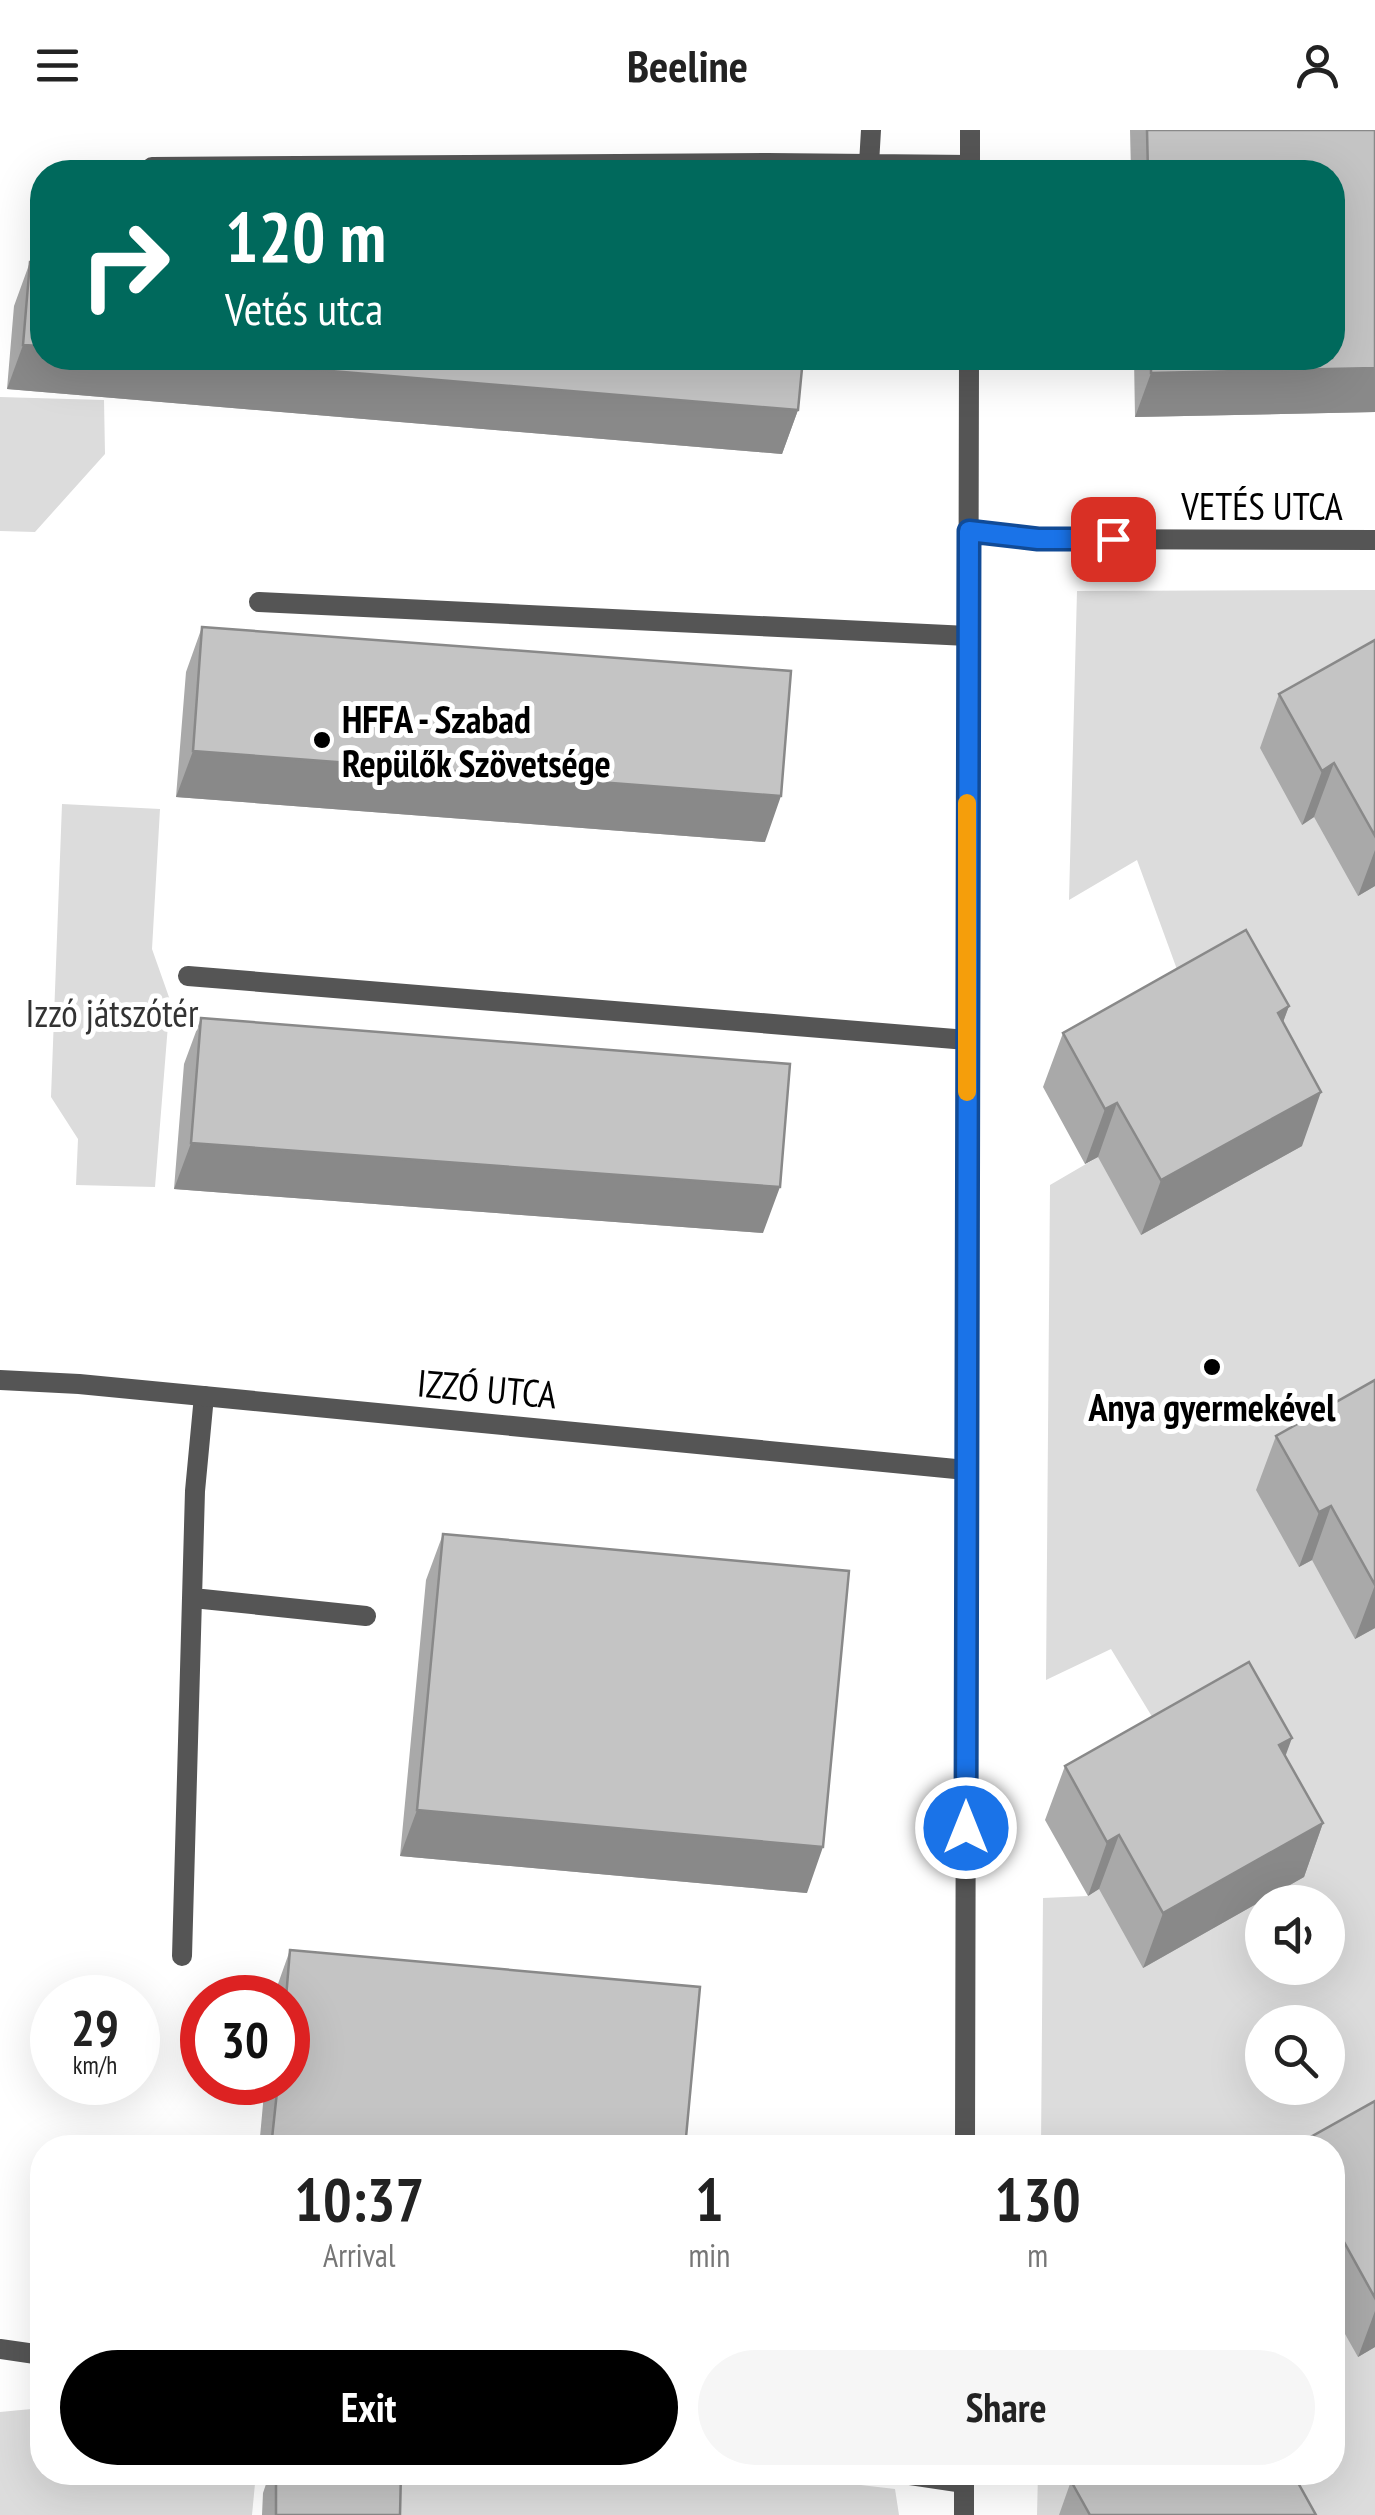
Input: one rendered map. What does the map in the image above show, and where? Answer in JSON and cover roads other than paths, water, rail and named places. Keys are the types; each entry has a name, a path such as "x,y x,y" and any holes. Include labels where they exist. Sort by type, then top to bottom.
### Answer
{"street":[{"path":"869,160 871,130"},
{"path":"970,130 970,160"},
{"path":"965,2135 969,370"},
{"name":"VETÉS UTCA","path":"969,531 1038,539 1375,540"},
{"path":"259,602 968,636"},
{"path":"188,976 967,1040"},
{"name":"IZZÓ UTCA","path":"0,1380 79,1384 966,1470"},
{"path":"182,1956 195,1491 204,1396"},
{"path":"193,1598 366,1616"},
{"path":"0,2349 30,2353"},
{"path":"964,2485 964,2515"}],"place":[{"name":"HFFA - Szabad Repülők Szövetsége","path":"322,740"},
{"name":"Anya gyermekével","path":"1212,1367"}],"park label":[{"name":"Izzó játszótér","path":"112,1012"}]}
